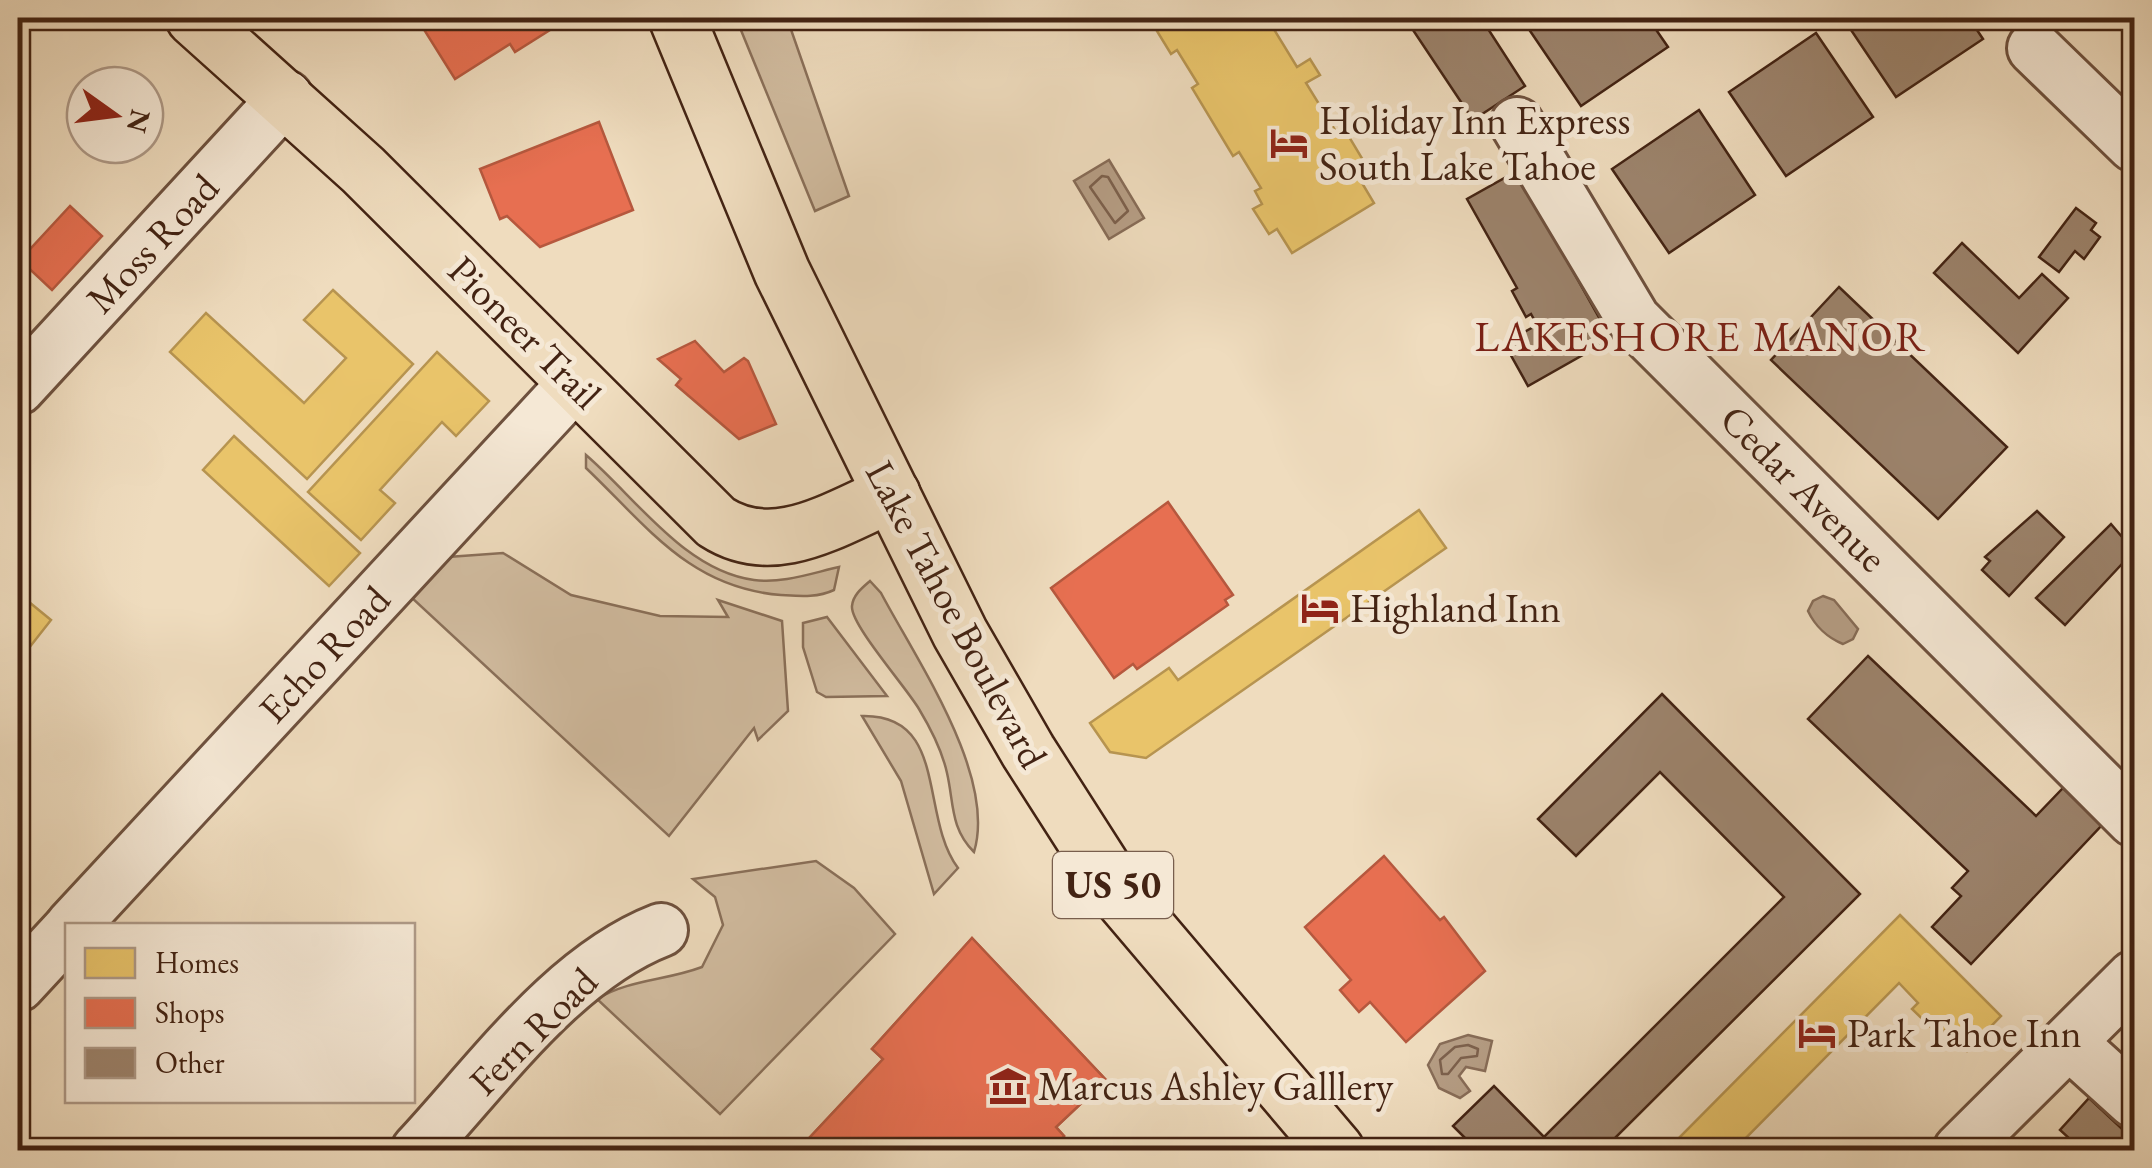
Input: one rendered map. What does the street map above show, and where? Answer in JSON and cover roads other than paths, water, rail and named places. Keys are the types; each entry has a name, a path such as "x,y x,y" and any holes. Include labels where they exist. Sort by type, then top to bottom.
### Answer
{"main road":[{"name":"Pioneer Trail","path":"194,18 286,98 702,510 744,537 775,540 892,494"},
{"name":"Lake Tahoe Boulevard","path":"677,18 782,272 960,633 1094,858 1148,930 1336,1150"}],"street":[{"path":"2034,48 2134,145"},
{"name":"Moss Road","path":"18,388 286,98"},
{"name":"Cedar Avenue","path":"1517,124 1634,320 2134,820"},
{"name":"Echo Road","path":"75,923 576,382"},
{"name":"Fern Road","path":"418,1150 580,976 626,944 662,930"},
{"name":"Echo Road","path":"18,985 65,933"},
{"path":"1960,1150 2134,977"},
{"path":"2070,1044 2134,1101"}],"water":[{"path":"1109,160 1144,218 1109,239 1074,181"},
{"path":"1823,596 1834,600 1858,629 1853,639 1843,644 1814,622 1808,611 1813,601"},
{"path":"1468,1035 1492,1041 1485,1071 1466,1067 1459,1076 1470,1091 1460,1098 1439,1088 1428,1065 1440,1044"}],"place":[{"name":"Holiday Inn Express South Lake Tahoe","path":"1289,143"},
{"name":"Highland Inn","path":"1320,608"},
{"name":"Park Tahoe Inn","path":"1817,1033"},
{"name":"Marcus Ashley Galllery","path":"1008,1086"}],"district":[{"name":"LAKESHORE MANOR","path":"1701,336"}]}
